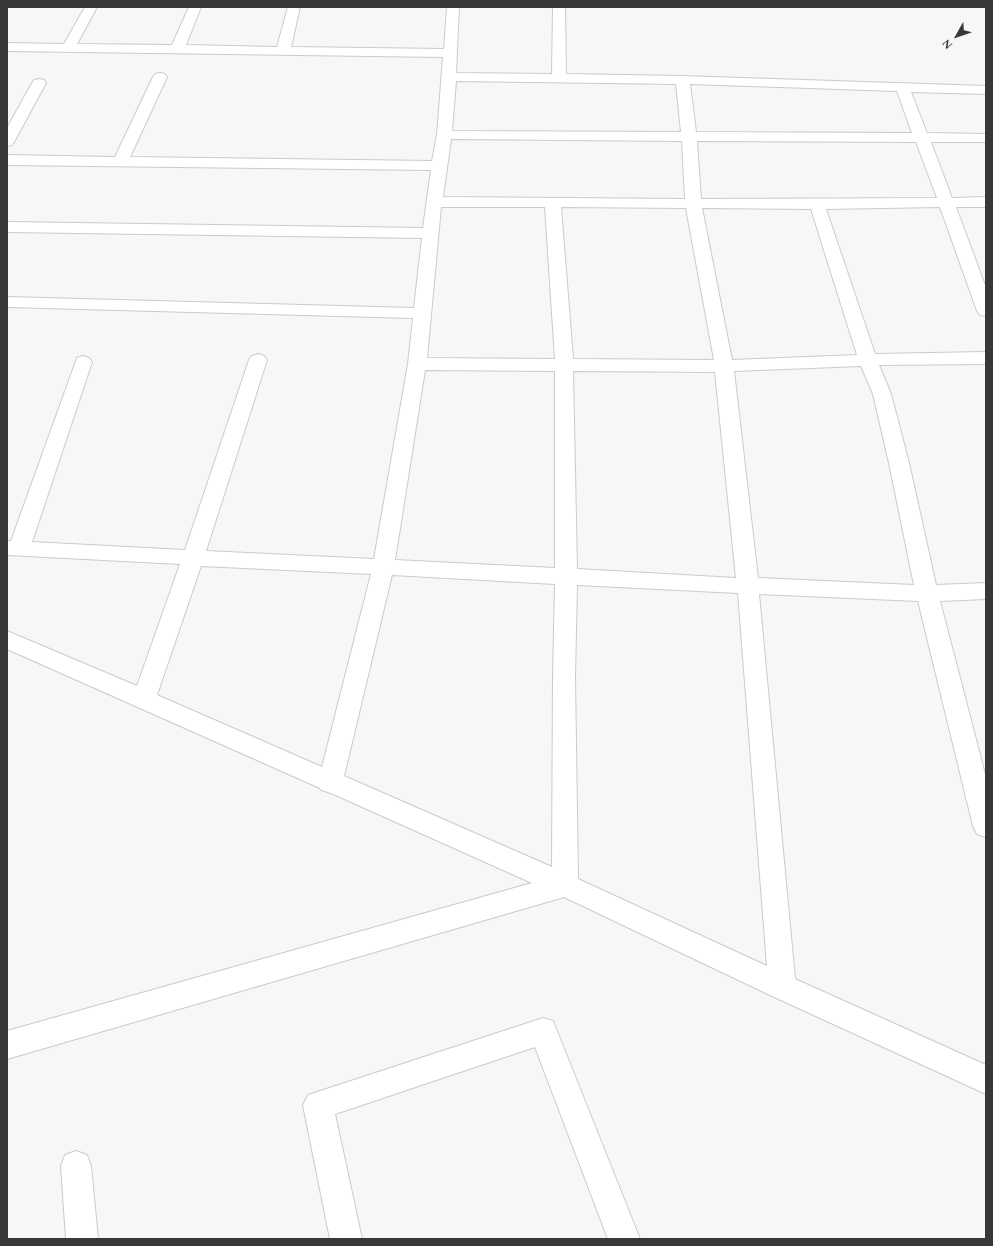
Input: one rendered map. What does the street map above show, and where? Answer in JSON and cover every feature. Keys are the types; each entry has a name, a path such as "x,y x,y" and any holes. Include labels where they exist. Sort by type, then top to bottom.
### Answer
{"street":[{"path":"68,48 91,7"},
{"path":"177,50 195,7"},
{"path":"283,51 294,7"},
{"path":"330,782 383,567 417,364 434,202 444,135 451,53 453,7"},
{"path":"558,7 559,79"},
{"path":"7,47 451,53"},
{"path":"120,162 160,77"},
{"path":"449,78 682,80 986,90"},
{"path":"682,80 689,136 693,204 724,366 748,586 782,987"},
{"path":"7,142 39,83"},
{"path":"902,88 986,311"},
{"path":"444,135 986,138"},
{"path":"7,160 440,166"},
{"path":"434,202 693,204 986,202"},
{"path":"553,203 564,365 566,577 564,677 565,885"},
{"path":"817,204 868,360 882,394 899,463 927,593 986,826"},
{"path":"7,227 431,233"},
{"path":"7,302 422,313"},
{"path":"417,364 724,366 868,360 986,358"},
{"path":"144,700 193,558 258,360"},
{"path":"83,362 13,549 748,586 927,593 986,591"},
{"path":"7,639 565,885 782,987 986,1080"},
{"path":"7,1045 565,885"},
{"path":"346,1239 318,1105 543,1031 624,1239"},
{"path":"76,1166 82,1239"}]}
